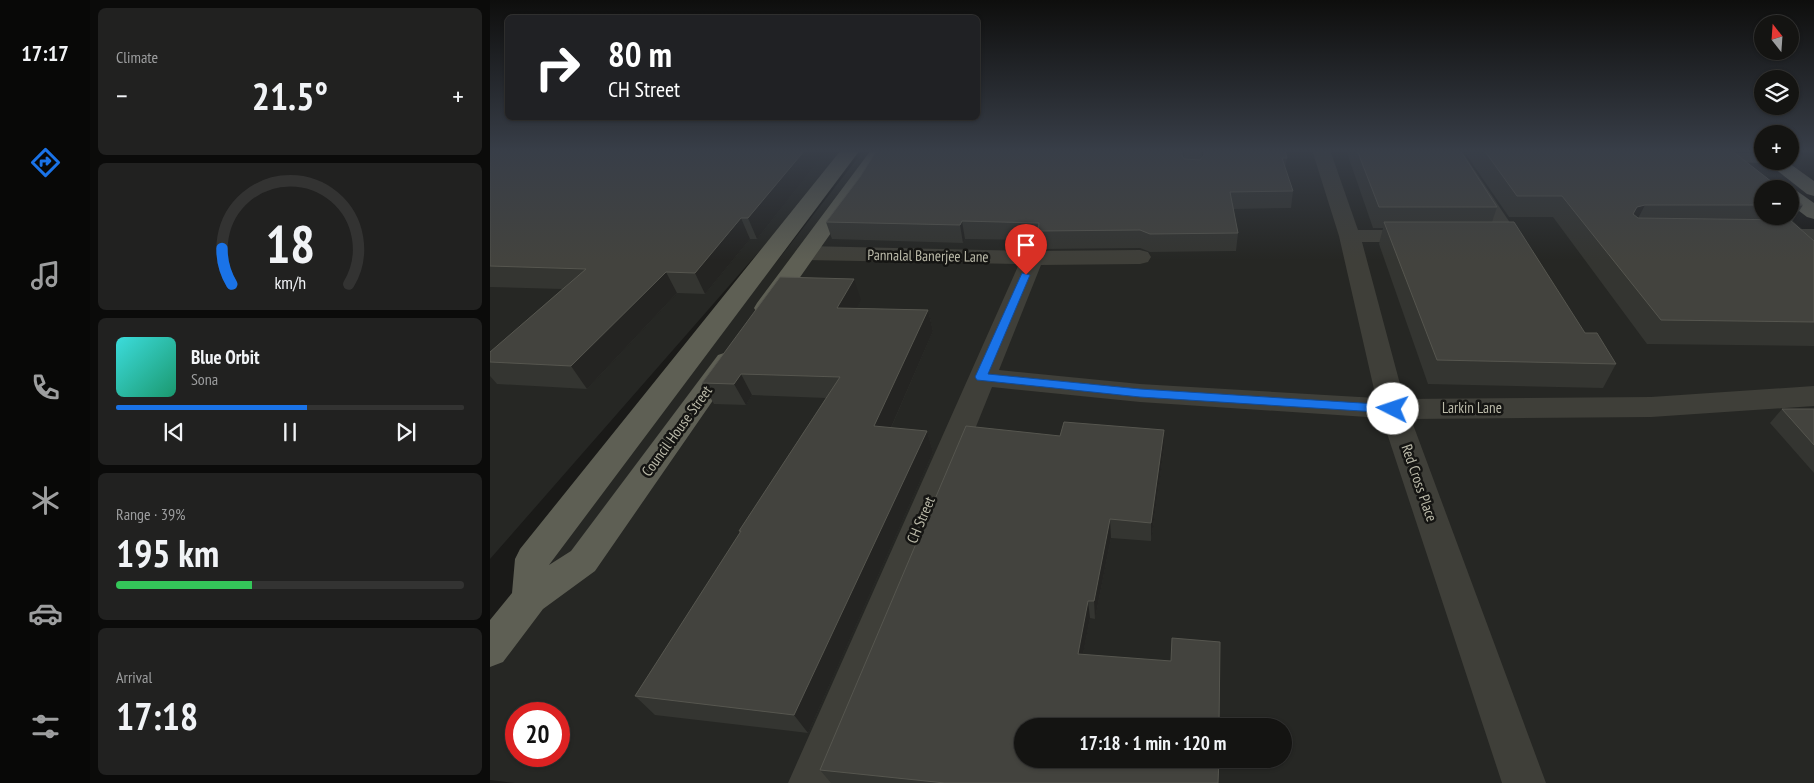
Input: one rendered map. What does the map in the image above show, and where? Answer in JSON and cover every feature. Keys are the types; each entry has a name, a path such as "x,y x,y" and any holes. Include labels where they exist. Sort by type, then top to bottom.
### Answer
{"main road":[{"path":"530,598 532,559 823,187"},
{"name":"Council House Street","path":"490,649 530,598 583,561 854,187"},
{"path":"1799,202 1814,213"}],"street":[{"name":"Red Cross Place","path":"1333,187 1350,236 1393,409 1524,783"},
{"path":"1476,187 1508,236 1481,236"},
{"path":"1751,235 1814,235"},
{"path":"1350,236 1435,236"},
{"name":"Pannalal Banerjee Lane","path":"806,253 1033,258 1140,257"},
{"name":"CH Street","path":"810,783 1033,258"},
{"name":"Larkin Lane","path":"981,377 1140,393 1393,409 1651,407 1814,396"}],"shaded area":[{"path":"490,187 816,187 490,559"},
{"path":"835,187 1737,187 1754,206 1754,225 1798,225 1814,239 1814,783 515,783 490,780 490,628"}],"building":[{"path":"490,187 774,187 748,218 741,218 695,273 666,272 571,366 490,362 490,352 586,269 490,266"},
{"path":"853,187 1292,187 1293,191 1230,192 1238,233 1150,234 1140,230 1038,231 1039,223 962,221 960,225 826,222"},
{"path":"1371,187 1484,187 1497,207 1379,207"},
{"path":"1510,187 1754,187 1754,205 1645,205 1637,207 1633,214 1638,218 1754,220 1754,225 1796,225 1814,241 1814,322 1661,320 1562,196 1517,196"},
{"path":"1384,222 1514,222 1585,333 1597,333 1616,364 1437,360"},
{"path":"780,277 854,279 837,308 928,310 874,426 927,431 794,715 635,696 741,531 739,531 840,377 741,374 734,384 702,383"},
{"path":"1782,409 1814,409 1814,445"},
{"path":"1064,422 1164,430 1151,523 1110,519 1094,601 1088,601 1078,654 1171,661 1172,638 1220,642 1219,718 1014,718 1014,768 1219,768 1218,783 945,783 820,770 966,426 1060,436"}],"route":[{"path":"1026,275 981,377 1140,393 1393,409"}]}
